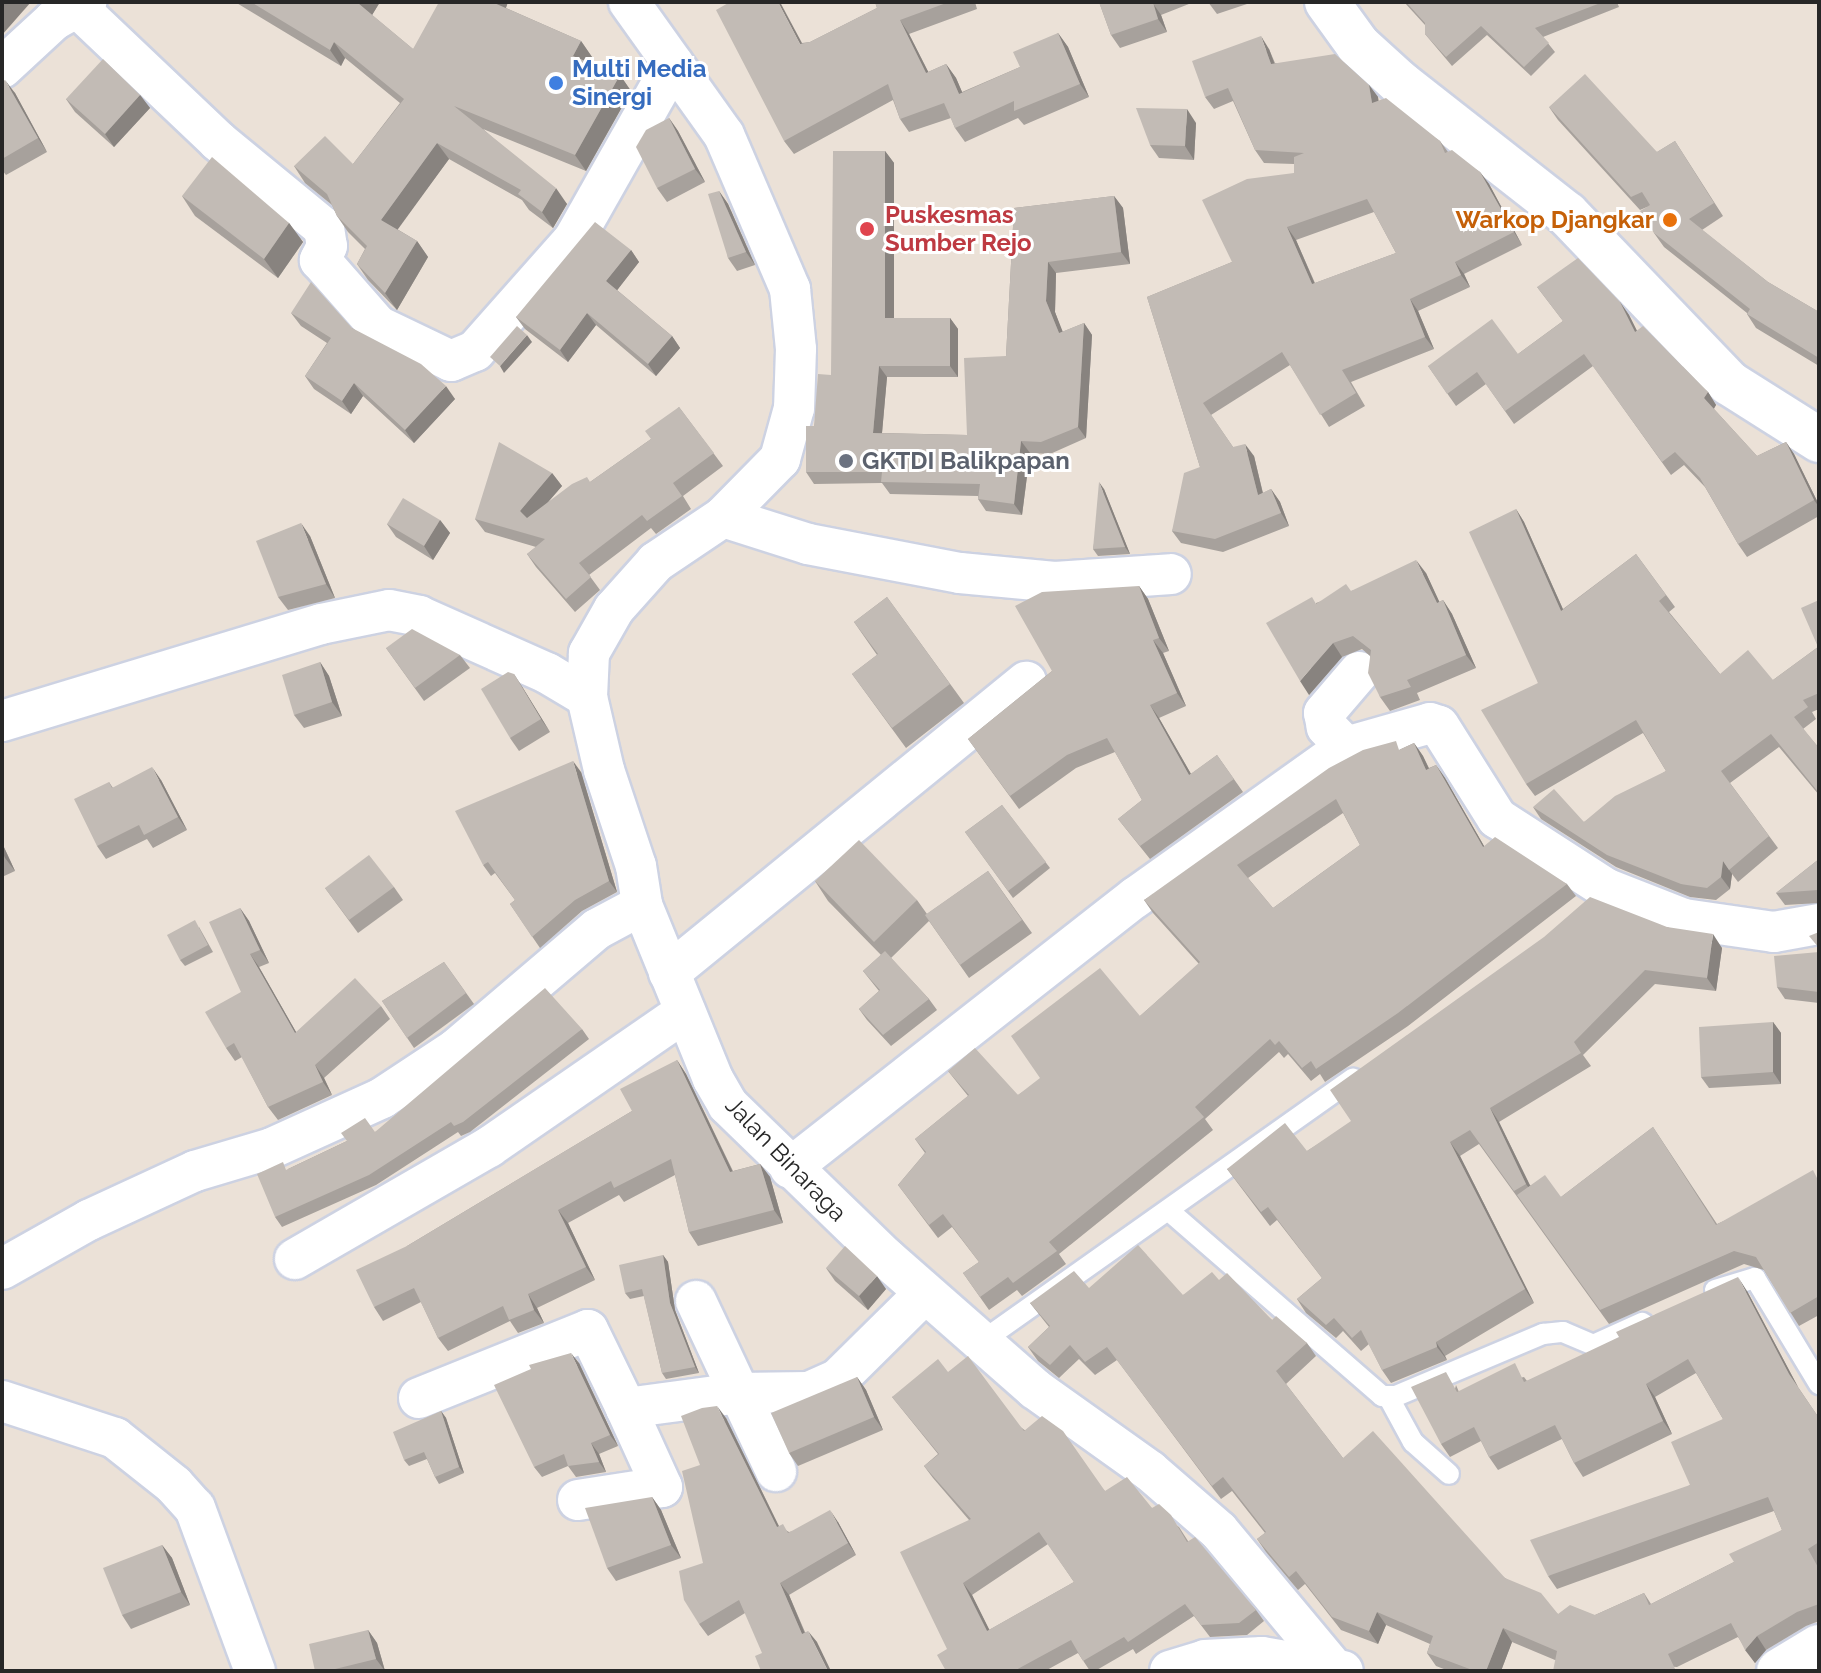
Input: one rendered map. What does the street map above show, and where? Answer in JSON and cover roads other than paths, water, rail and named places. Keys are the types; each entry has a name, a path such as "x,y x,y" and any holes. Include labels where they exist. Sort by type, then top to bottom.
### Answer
{"main road":[{"path":"1327,2 1358,45 1401,84 1567,214 1729,383 1819,440"},
{"path":"1779,1671 1819,1647"}],"street":[{"name":"Jalan Binaraga","path":"629,2 724,135 790,289 794,408 780,459 723,517 656,562 614,609 589,653 587,697 604,770 636,866 642,905 685,1012 728,1105 790,1168 981,1342 1056,1405 1150,1471 1219,1531 1338,1669"},
{"path":"2,68 54,20 82,4 218,141 315,218 328,237 320,260 378,326 451,361 475,351 574,239 673,64"},
{"path":"723,517 808,544 960,573 1055,582 1171,574"},
{"path":"2,721 321,624 389,610 419,616 547,673 587,697"},
{"path":"1346,747 1327,727 1324,713 1359,672"},
{"path":"669,973 1026,682"},
{"path":"790,1168 1136,897 1346,747 1435,724 1497,818 1597,896 1684,919 1774,932 1819,924"},
{"path":"2,1269 195,1171 272,1148 382,1098 456,1049 597,929 642,905"},
{"path":"295,1259 489,1147 685,1012"},
{"path":"626,1408 738,1393 809,1392 838,1379 925,1293"},
{"path":"696,1301 776,1471"},
{"path":"419,1398 588,1330 662,1487 578,1500"},
{"path":"2,1401 115,1438 174,1485 195,1508 255,1671"},
{"path":"1170,1671 1205,1660 1262,1657 1338,1669"}],"lane":[{"path":"981,1342 1168,1210 1246,1150 1372,1065"},
{"path":"1168,1210 1376,1393 1389,1398 1413,1442 1449,1474"},
{"path":"1692,1301 1748,1276 1755,1278 1819,1384"},
{"path":"1389,1398 1543,1334 1563,1332 1593,1345 1663,1313"}],"place":[{"name":"Multi Media Sinergi","path":"556,83"},
{"name":"Warkop Djangkar","path":"1670,220"},
{"name":"Puskesmas Sumber Rejo","path":"867,229"},
{"name":"GKTDI Balikpapan","path":"846,461"}]}
